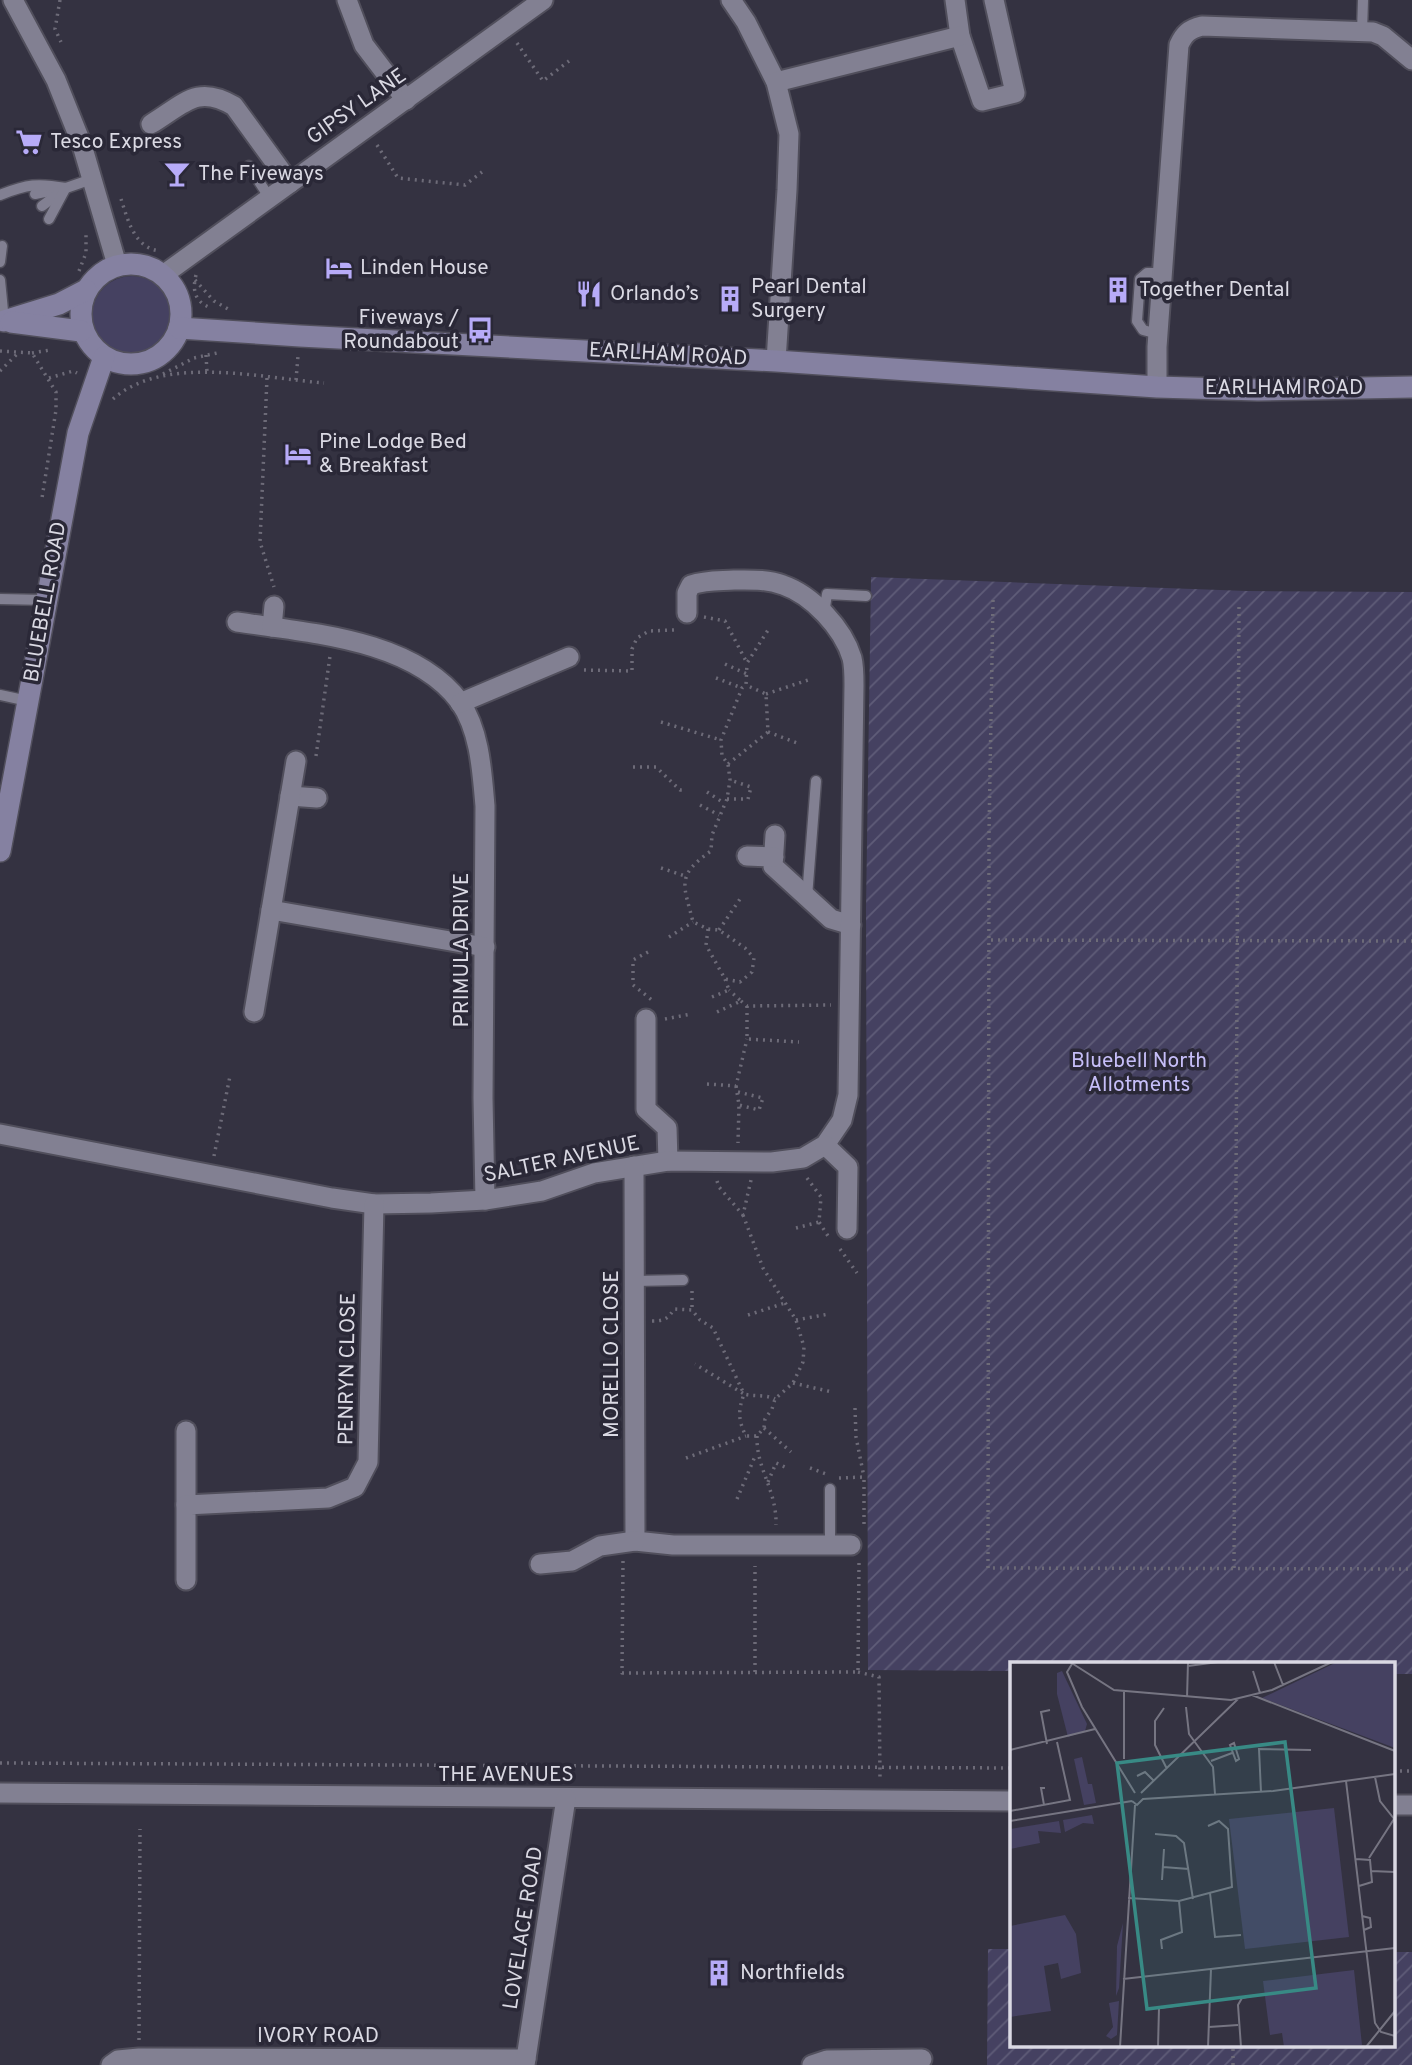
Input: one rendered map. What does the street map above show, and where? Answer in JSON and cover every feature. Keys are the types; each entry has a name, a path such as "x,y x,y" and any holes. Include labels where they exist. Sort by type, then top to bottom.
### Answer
{"main road":[{"path":"2,321 59,304 86,290 98,275 117,265 133,264 149,267 163,275 175,290 181,308 179,327 174,340 165,351 146,362 124,364 104,357 93,348 81,331 80,313 86,290"},
{"path":"2,321 81,331"},
{"name":"EARLHAM ROAD","path":"179,327 290,336 776,361 1157,387 1258,390 1412,387"},
{"name":"BLUEBELL ROAD","path":"0,851 78,433 104,357"}],"street":[{"path":"13,0 56,80 93,179 117,265"},
{"path":"347,0 364,45 406,100"},
{"name":"GIPSY LANE","path":"163,275 543,0"},
{"path":"731,0 746,22 776,82 789,134 788,190 776,361"},
{"path":"955,0 960,36 982,101 1015,93 994,0"},
{"path":"1157,387 1146,333 1163,273 1179,45 1183,36 1191,29 1202,26 1362,32 1382,36 1412,60"},
{"path":"776,82 960,36"},
{"path":"151,124 198,96 209,95 224,100 234,106 289,183"},
{"path":"683,600 691,585 705,580 763,580 784,585 824,614 843,637 852,659 855,685 848,1095 842,1121 825,1145 848,1167 847,1229"},
{"path":"272,627 274,606"},
{"name":"PRIMULA DRIVE","path":"237,622 333,637 373,647 411,662 439,681 460,703 472,727 481,764 485,806 485,1200"},
{"path":"460,703 569,657"},
{"path":"254,1012 296,761"},
{"path":"290,796 317,798"},
{"path":"775,835 773,866 831,919 851,925"},
{"path":"747,856 774,857"},
{"path":"271,910 485,947"},
{"path":"657,1013 646,1109 667,1128 668,1161"},
{"name":"SALTER AVENUE","path":"0,1134 374,1204 485,1200 542,1191 594,1174 634,1166 668,1161 744,1162 803,1158 825,1145"},
{"name":"MORELLO CLOSE","path":"629,1542 635,1321 634,1166"},
{"name":"PENRYN CLOSE","path":"186,1505 328,1498 355,1487 369,1462 374,1204"},
{"path":"186,1431 186,1580"},
{"path":"540,1564 572,1561 600,1546 629,1542 673,1545 855,1545"},
{"name":"THE AVENUES","path":"0,1793 1010,1801"},
{"name":"LOVELACE ROAD","path":"525,2062 566,1798"},
{"path":"1394,1805 1412,1805"},
{"name":"IVORY ROAD","path":"111,2065 118,2060 139,2057 525,2062"},
{"path":"812,2065 827,2060 922,2059"}],"lane":[{"path":"1362,32 1363,0"},
{"path":"249,166 270,197"},
{"path":"36,194 93,179"},
{"path":"0,195 33,184 66,188"},
{"path":"42,206 66,188"},
{"path":"49,219 66,188"},
{"path":"0,262 2,246"},
{"path":"0,279 2,321"},
{"path":"824,614 827,594 866,596"},
{"path":"0,599 46,600"},
{"path":"0,695 28,701"},
{"path":"807,897 816,781"},
{"path":"635,1281 687,1283"},
{"path":"830,1489 830,1545"}],"path":[{"path":"55,29 60,0"},
{"path":"517,43 543,81 569,61"},
{"path":"377,145 398,178 465,184 482,172"},
{"path":"119,192 130,226 137,238 153,250 163,251"},
{"path":"195,279 214,302 230,309 219,311 200,303 194,290 195,279 201,267"},
{"path":"0,351 32,353 53,349"},
{"path":"163,374 181,363 227,351"},
{"path":"0,371 18,353"},
{"path":"32,353 56,392 56,410 42,501"},
{"path":"206,355 207,372"},
{"path":"108,403 136,382 163,374 207,372 324,383"},
{"path":"267,378 260,542 275,592 274,606"},
{"path":"569,657 575,670 632,671 632,649 636,638 649,631 676,629 683,600 725,621 747,663 744,686 721,740 722,756 728,764 730,780 712,835 711,851 696,861 685,876 684,886 693,922"},
{"path":"993,600 989,834 991,940 988,1568 1412,1569"},
{"path":"1234,1568 1239,605"},
{"path":"747,663 770,627"},
{"path":"296,761 316,756 333,637"},
{"path":"724,664 747,674"},
{"path":"716,678 765,694 811,679"},
{"path":"765,694 768,732"},
{"path":"661,722 721,740"},
{"path":"768,732 800,744"},
{"path":"728,764 768,732"},
{"path":"633,767 656,767 680,790 685,790"},
{"path":"706,792 725,801 748,799 751,786 730,780"},
{"path":"701,805 719,815"},
{"path":"662,868 685,876"},
{"path":"719,930 740,899"},
{"path":"693,922 708,929 719,930 746,948 754,958 752,972 740,982 726,979"},
{"path":"669,937 693,922"},
{"path":"708,929 706,946 726,979 729,990 747,1006 850,1005"},
{"path":"991,940 1412,941"},
{"path":"649,952 633,960 633,985 657,1013 691,1014"},
{"path":"712,997 729,990"},
{"path":"717,1012 741,1001"},
{"path":"743,1215 751,1186 744,1162 736,1086 747,1039 747,1006"},
{"path":"747,1039 799,1042"},
{"path":"210,1175 230,1076"},
{"path":"706,1084 736,1086"},
{"path":"737,1092 764,1098 759,1110 739,1105"},
{"path":"711,1162 719,1187 743,1215 763,1268 796,1320 804,1348 803,1362 793,1383 775,1398 765,1419 764,1428 757,1436 756,1452 737,1499"},
{"path":"796,1228 819,1222"},
{"path":"687,1283 692,1310 700,1320 713,1328 744,1394 738,1411 740,1424 747,1436"},
{"path":"748,1315 785,1303"},
{"path":"635,1321 663,1321 669,1318 674,1309 692,1310"},
{"path":"796,1320 829,1314"},
{"path":"695,1364 744,1394 756,1397 765,1394 775,1398"},
{"path":"793,1383 832,1392"},
{"path":"855,1408 856,1437 864,1478 864,1528 855,1545 858,1672"},
{"path":"764,1428 791,1452"},
{"path":"685,1458 747,1436 757,1436"},
{"path":"756,1452 776,1505 776,1545"},
{"path":"768,1482 776,1463 785,1467"},
{"path":"810,1468 836,1478 864,1478"},
{"path":"629,1542 622,1673 858,1672 879,1677 880,1799"},
{"path":"755,1545 755,1672"},
{"path":"0,1763 1010,1768"},
{"path":"1394,1771 1412,1771"},
{"path":"139,2057 140,1829"}],"green space":[{"path":"132,276 147,279 160,288 169,301 172,316 169,331 160,344 147,353 132,356 117,353 104,344 95,331 92,316 95,301 104,288 117,279"},
{"name":"Bluebell North Allotments","path":"871,577 1247,591 1412,592 1412,1674 1394,1674 1394,1662 1010,1662 1010,1671 868,1670 866,909"},
{"path":"988,1949 1010,1949 1010,2048 1394,2048 1394,1952 1412,1952 1412,2065 987,2065"}],"place":[{"name":"Tesco Express","path":"29,142"},
{"name":"The Fiveways","path":"177,174"},
{"name":"Linden House","path":"339,268"},
{"name":"Together Dental","path":"1118,290"},
{"name":"Orlando’s","path":"589,294"},
{"name":"Pearl Dental Surgery","path":"730,299"},
{"name":"Fiveways / Roundabout","path":"480,330"},
{"name":"Pine Lodge Bed & Breakfast","path":"298,454"},
{"name":"Northfields","path":"719,1973"}]}
